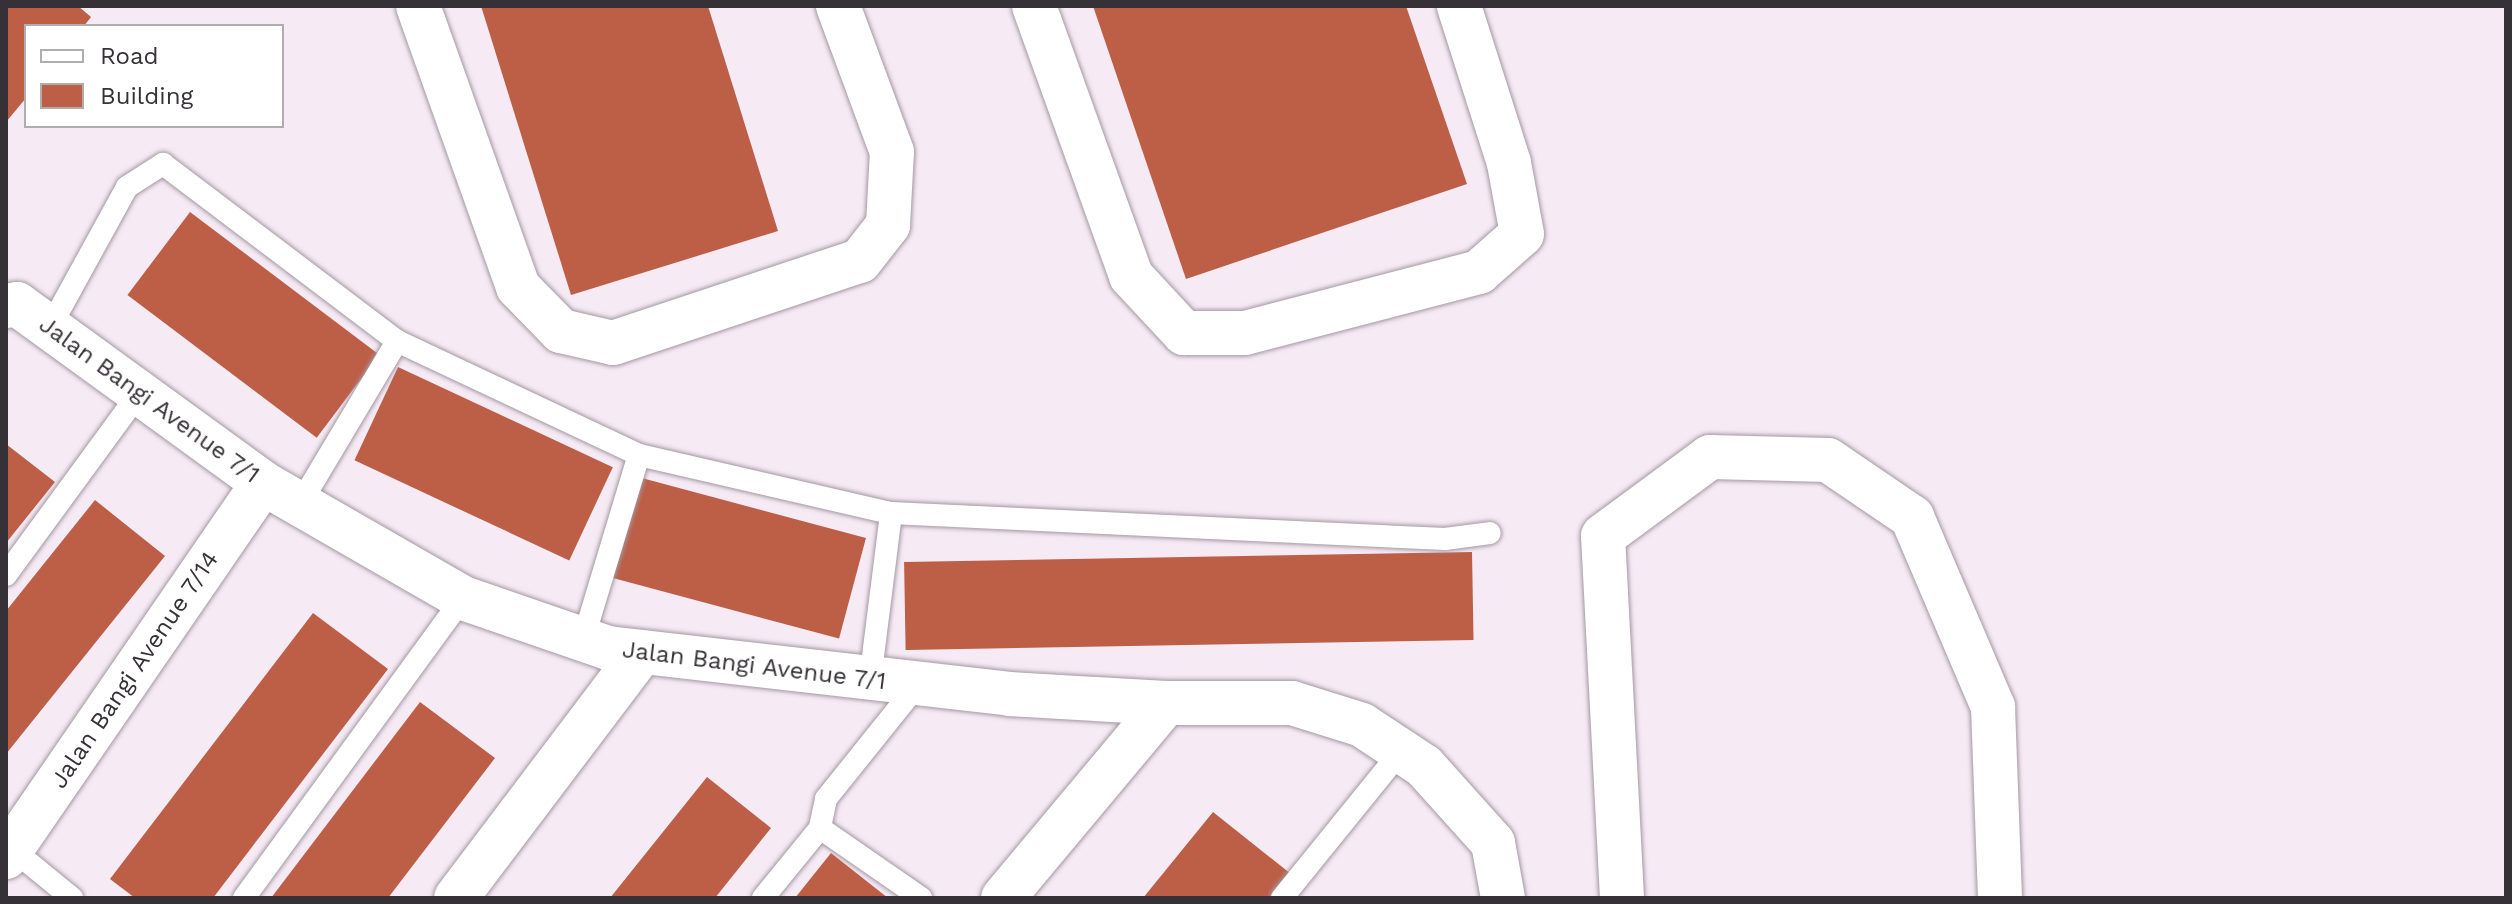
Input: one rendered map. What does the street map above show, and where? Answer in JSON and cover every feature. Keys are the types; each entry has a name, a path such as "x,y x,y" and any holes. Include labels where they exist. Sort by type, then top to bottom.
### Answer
{"street":[{"path":"418,6 518,287 561,331 613,343 860,261 888,225 892,152 838,6"},
{"path":"1034,6 1131,276 1184,333 1245,333 1479,272 1522,234 1509,163 1459,6"},
{"name":"Jalan Bangi Avenue 7/1","path":"6,306 17,304 282,494 463,598 608,648 918,684 1166,703 1292,703 1362,725 1424,766 1493,843 1503,898"},
{"path":"1622,898 1603,536 1710,457 1828,460 1912,517 1993,707 2000,898"},
{"name":"Jalan Bangi Avenue 7/14","path":"8,850 282,494"},
{"path":"456,898 642,652"},
{"path":"1003,898 1166,703"}],"lane":[{"path":"49,329 127,187 163,164 397,341 639,455 891,513 1445,539 1490,533"},
{"path":"282,494 397,341"},
{"path":"6,575 139,393"},
{"path":"583,640 639,455"},
{"path":"870,680 891,513"},
{"path":"244,898 463,598"},
{"path":"763,898 820,828 826,799 918,684"},
{"path":"1282,898 1401,751"},
{"path":"820,828 921,898"},
{"path":"8,850 72,898"}],"building":[{"path":"6,6 78,6 91,17 86,24 24,24 24,100 6,122"},
{"path":"481,6 708,6 778,231 571,295"},
{"path":"1093,6 1406,6 1467,184 1186,279"},
{"path":"190,212 379,355 317,438 127,295"},
{"path":"398,367 613,467 569,561 354,460"},
{"path":"6,444 55,482 6,543"},
{"path":"638,477 866,538 839,639 611,577"},
{"path":"95,500 165,556 6,754 6,611"},
{"path":"1472,552 1474,640 906,650 904,562"},
{"path":"313,613 388,669 213,898 135,898 110,879"},
{"path":"420,702 495,758 388,898 271,898"},
{"path":"707,777 771,828 715,898 610,898"},
{"path":"1213,812 1291,874 1271,898 1143,898"},
{"path":"831,853 888,898 795,898"}]}
